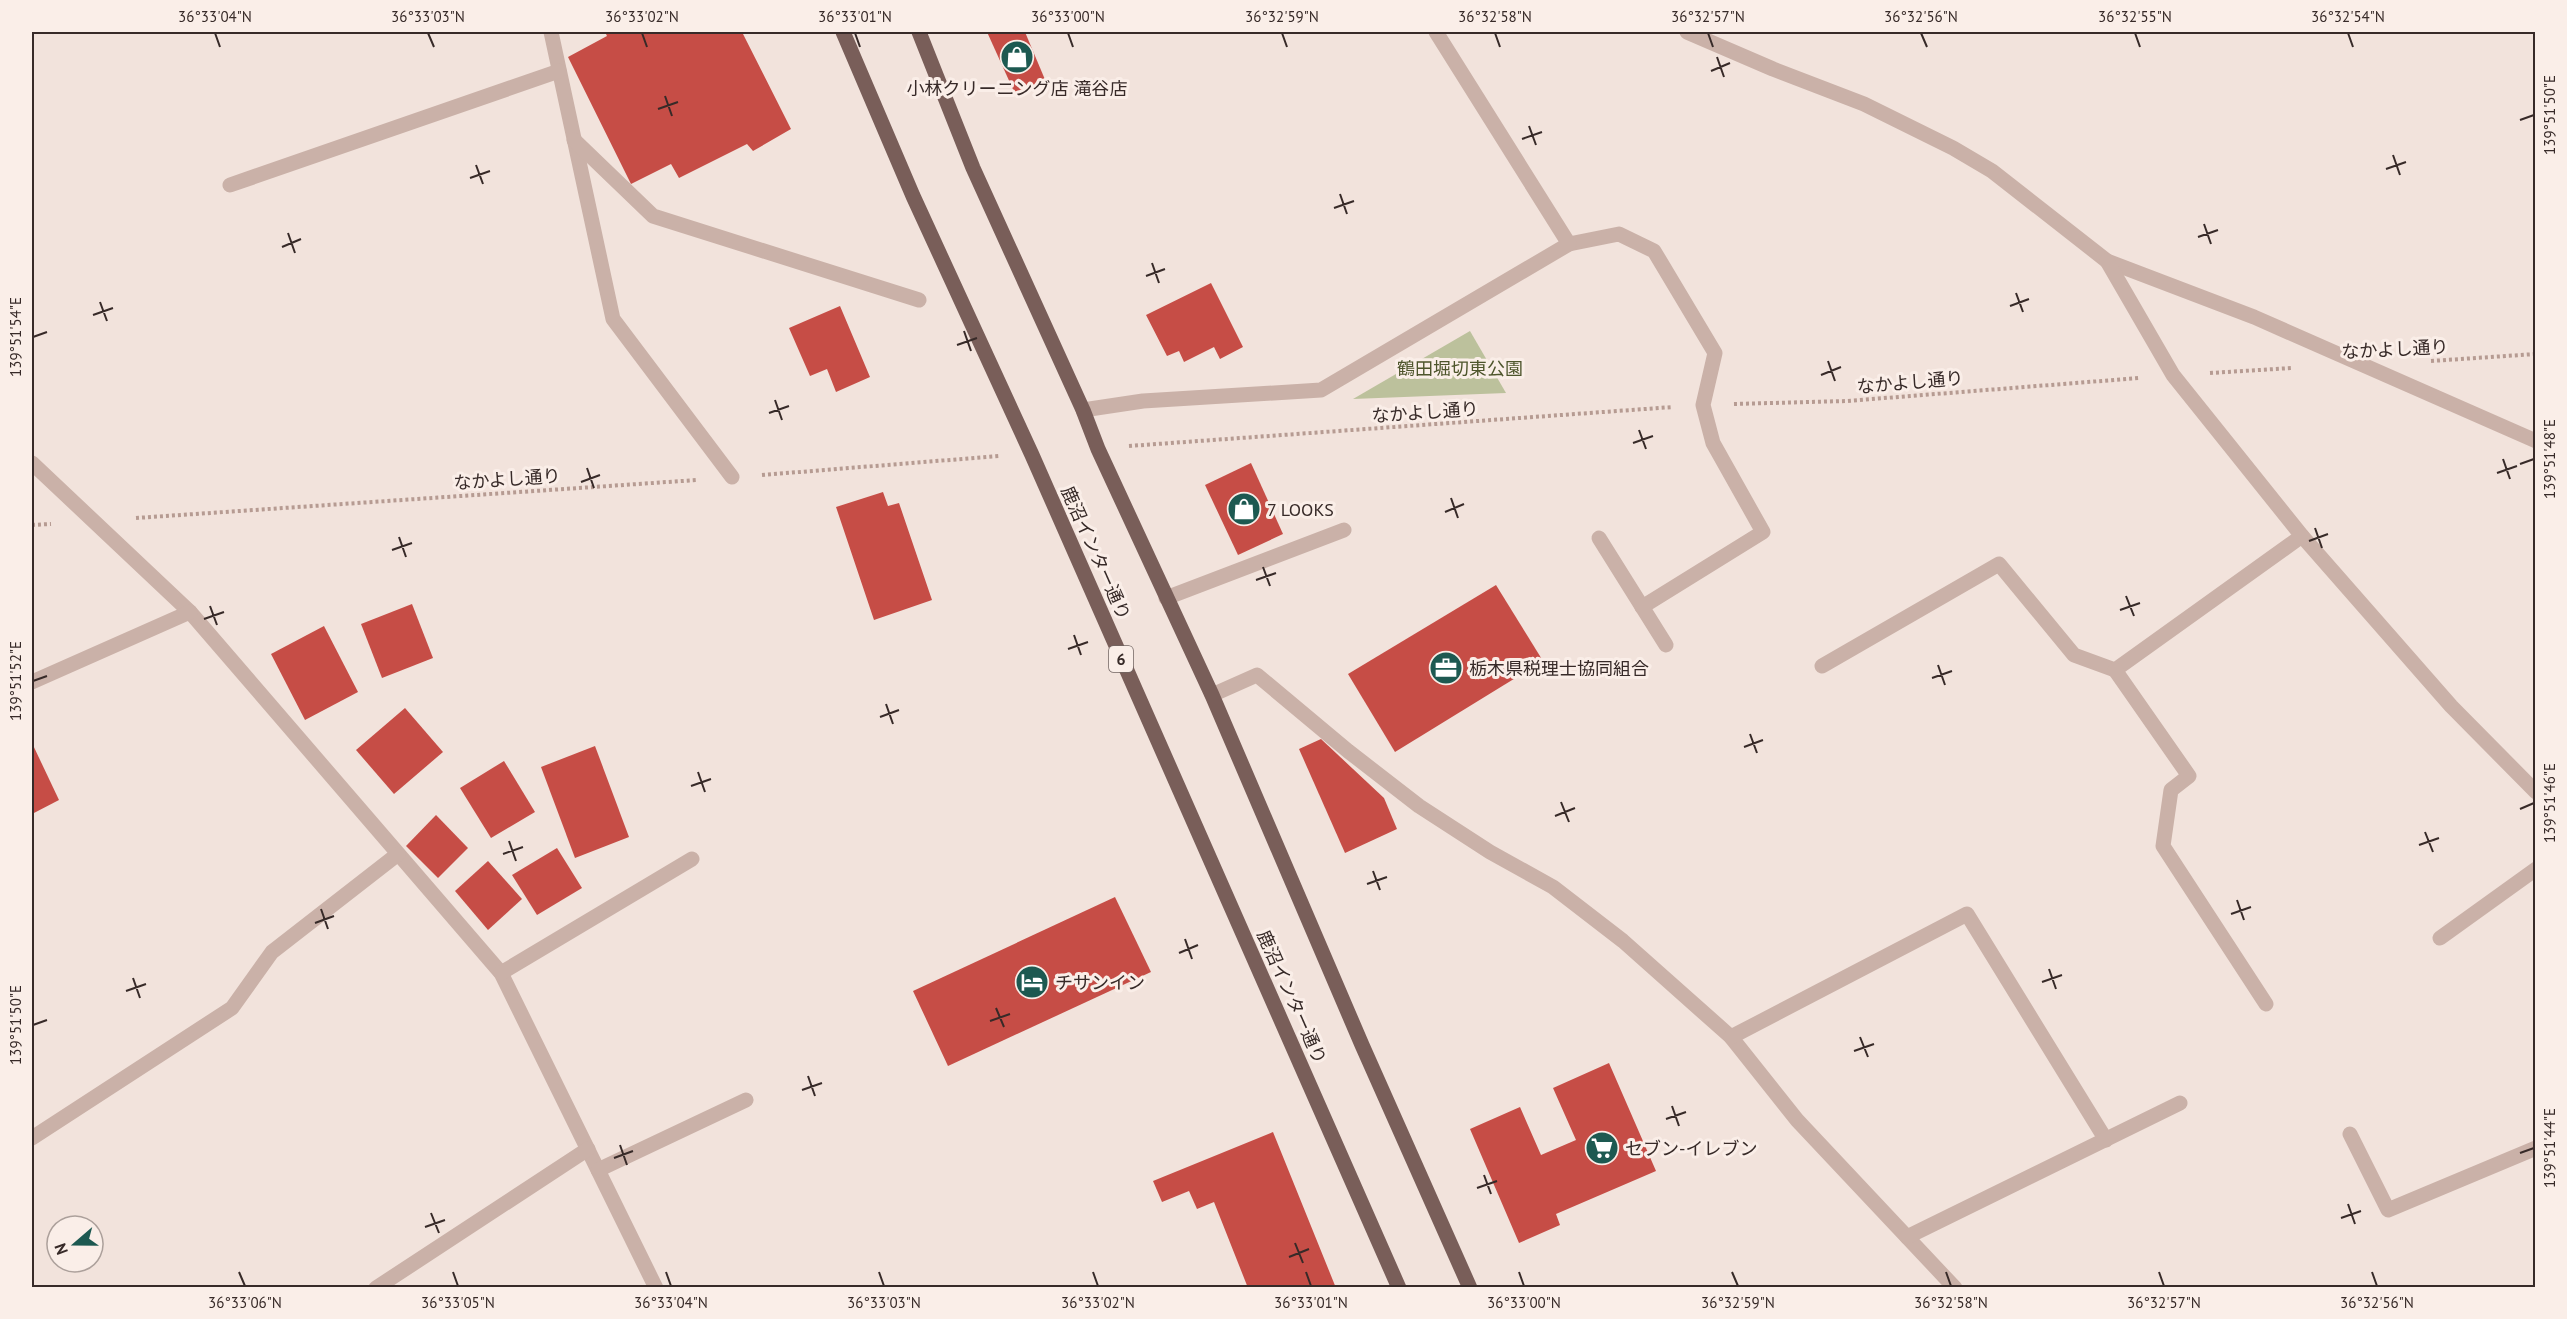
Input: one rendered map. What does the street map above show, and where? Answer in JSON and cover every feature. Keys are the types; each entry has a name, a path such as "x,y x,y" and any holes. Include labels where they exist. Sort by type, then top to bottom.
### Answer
{"main road":[{"name":"鹿沼インター通り","path":"843,32 913,196 1032,455 1399,1287"},
{"path":"921,32 973,168 1083,410 1098,449 1212,695 1362,1045 1470,1287"}],"street":[{"path":"551,32 613,319 732,477"},
{"path":"1436,32 1569,244"},
{"path":"1687,32 1773,69 1864,104 1953,148 1992,171 2107,261 2254,317 2535,441"},
{"path":"230,185 559,71"},
{"path":"574,140 652,216 919,300"},
{"path":"1083,410 1143,401 1321,390 1569,244 1619,234 1654,251 1715,353 1703,405 1713,443 1763,532 1642,607"},
{"path":"2107,261 2173,375 2302,536 2451,706 2535,792"},
{"path":"32,463 190,612 501,974 656,1287"},
{"path":"1166,598 1344,530"},
{"path":"2115,670 2302,536"},
{"path":"1599,538 1666,645"},
{"path":"1822,666 1999,564 2074,655 2115,670 2189,776 2171,790 2163,846 2266,1004"},
{"path":"32,682 190,612"},
{"path":"1212,695 1257,675 1348,751 1419,806 1490,852 1553,887 1623,941 1731,1037 1797,1120 1955,1287"},
{"path":"32,1138 232,1008 272,952 398,854"},
{"path":"501,974 692,859"},
{"path":"2440,938 2535,869"},
{"path":"1731,1037 1967,914 2106,1140"},
{"path":"598,1170 746,1100"},
{"path":"1907,1237 2180,1102"},
{"path":"2350,1134 2388,1210 2535,1148"},
{"path":"376,1287 588,1149"}],"path":[{"name":"なかよし通り","path":"2422,361 2535,354"},
{"name":"なかよし通り","path":"1143,445 1703,405 1847,401 2173,375 2297,368"},
{"name":"なかよし通り","path":"32,525 732,477 984,457"}],"green space":[{"name":"鶴田堀切東公園","path":"1470,331 1506,393 1353,399"}],"building":[{"path":"605,32 742,32 791,129 753,151 747,144 679,178 671,164 631,184 568,57 607,36"},
{"name":"小林クリーニング店 滝谷店","path":"987,32 1025,32 1046,82 1016,96"},
{"path":"1211,283 1243,347 1220,359 1214,347 1184,362 1179,351 1167,356 1146,315"},
{"path":"840,306 870,377 836,392 827,369 810,376 789,328"},
{"name":"7 LOOKS","path":"1251,463 1283,534 1238,555 1205,485"},
{"path":"883,492 888,506 899,503 932,600 874,620 836,507"},
{"name":"栃木県税理士協同組合","path":"1496,585 1543,661 1395,752 1348,674"},
{"path":"412,604 433,658 382,678 361,624"},
{"path":"324,626 358,692 305,720 271,654"},
{"path":"405,708 443,752 394,794 356,750"},
{"path":"1321,739 1384,798 1397,829 1345,853 1299,749"},
{"path":"32,743 59,800 32,814"},
{"path":"595,746 629,837 575,858 541,767"},
{"path":"504,761 535,812 491,838 460,788"},
{"path":"436,815 468,848 438,878 406,846"},
{"path":"557,848 582,888 537,915 512,875"},
{"path":"488,861 522,899 488,930 455,891"},
{"name":"チサンイン","path":"1115,897 1151,972 948,1066 913,991"},
{"name":"セブン-イレブン","path":"1609,1063 1656,1171 1556,1214 1560,1225 1519,1243 1470,1129 1520,1107 1541,1155 1576,1140 1553,1088"},
{"path":"1273,1132 1336,1288 1248,1288 1214,1202 1197,1209 1189,1191 1162,1202 1153,1181"}],"place":[{"name":"小林クリーニング店 滝谷店","path":"1017,57"},
{"name":"7 LOOKS","path":"1244,509"},
{"name":"栃木県税理士協同組合","path":"1446,668"},
{"name":"チサンイン","path":"1032,982"},
{"name":"セブン-イレブン","path":"1602,1148"}]}
